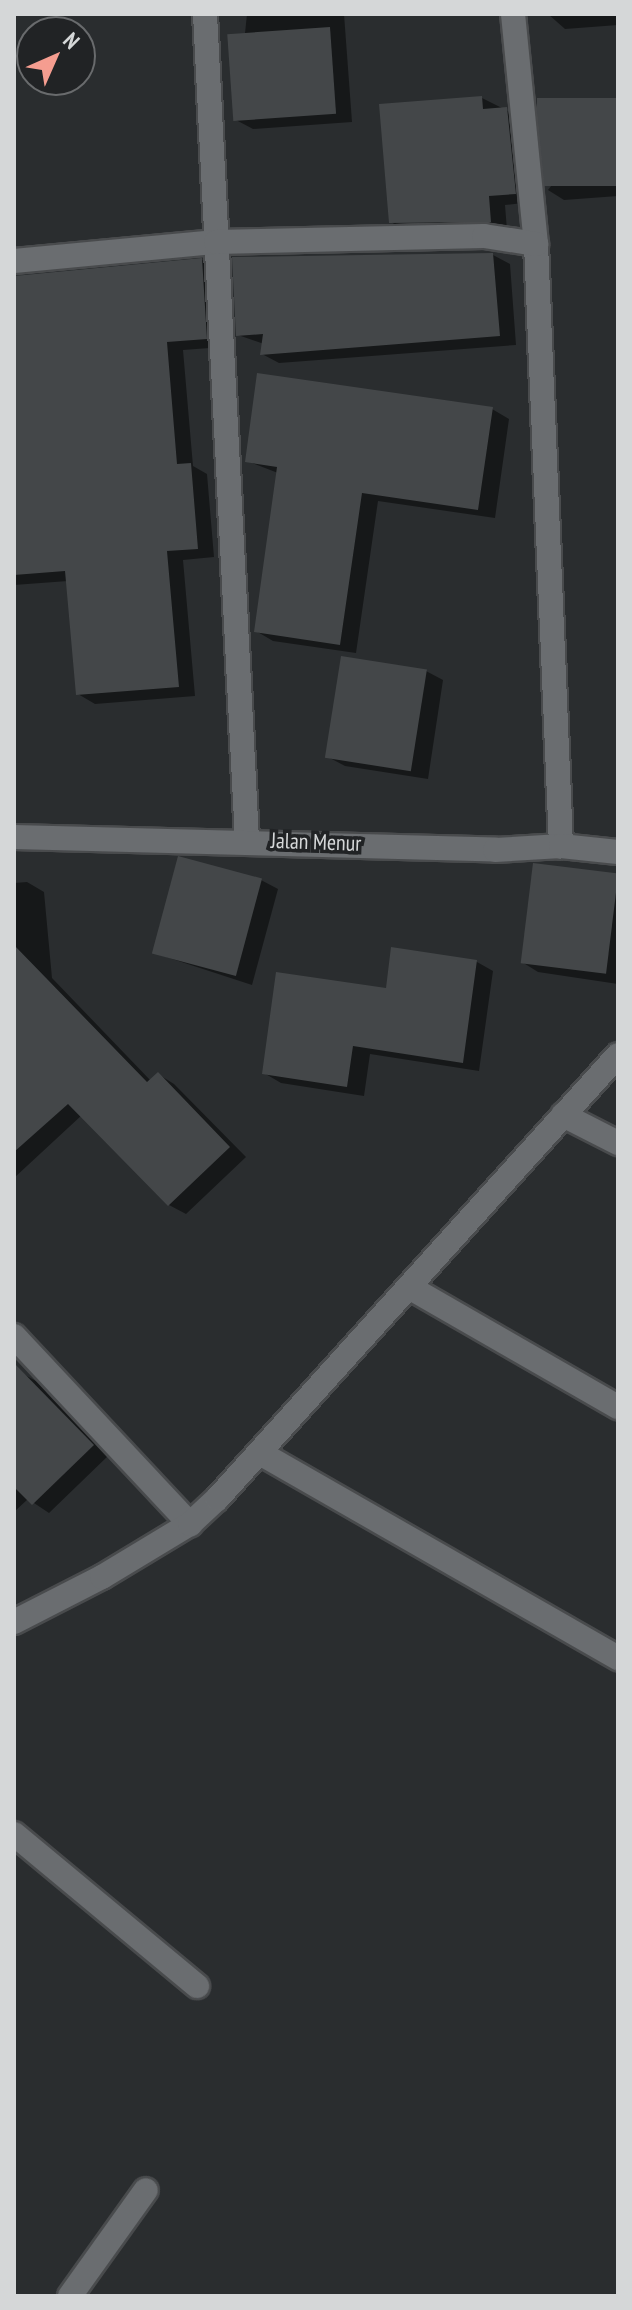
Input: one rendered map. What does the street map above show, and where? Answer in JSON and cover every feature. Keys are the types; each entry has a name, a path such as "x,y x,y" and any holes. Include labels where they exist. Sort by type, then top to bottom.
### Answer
{"street":[{"path":"205,14 247,839"},
{"path":"513,14 536,244 561,846"},
{"path":"14,261 216,242 484,236 536,244"},
{"name":"Jalan Menur","path":"14,837 247,839 495,850 561,846 618,852"},
{"path":"14,1622 190,1524 260,1453 618,1055"},
{"path":"563,1115 618,1143"},
{"path":"409,1287 618,1407"},
{"path":"14,1336 190,1524"},
{"path":"260,1453 618,1658"},
{"path":"14,1834 197,1986"},
{"path":"70,2296 146,2190"}],"building":[{"path":"330,27 336,114 233,121 227,34"},
{"path":"482,96 483,109 507,107 516,194 489,196 491,222 389,223 379,104"},
{"path":"537,98 618,98 618,186 537,186"},
{"path":"493,253 500,336 260,355 263,334 236,336 232,257"},
{"path":"202,258 207,339 167,342 177,464 191,463 198,549 167,551 179,687 76,695 65,571 14,575 14,276"},
{"path":"257,373 493,407 478,510 362,493 340,645 254,632 277,467 245,462"},
{"path":"341,656 427,670 411,771 325,758"},
{"path":"178,856 262,879 236,976 152,954"},
{"path":"533,863 618,873 606,974 521,963"},
{"path":"14,945 147,1082 158,1072 230,1147 168,1206 68,1104 14,1152"},
{"path":"391,947 477,960 463,1063 353,1046 347,1087 262,1074 276,972 386,988"},
{"path":"14,1363 94,1445 32,1505 14,1487"}]}
